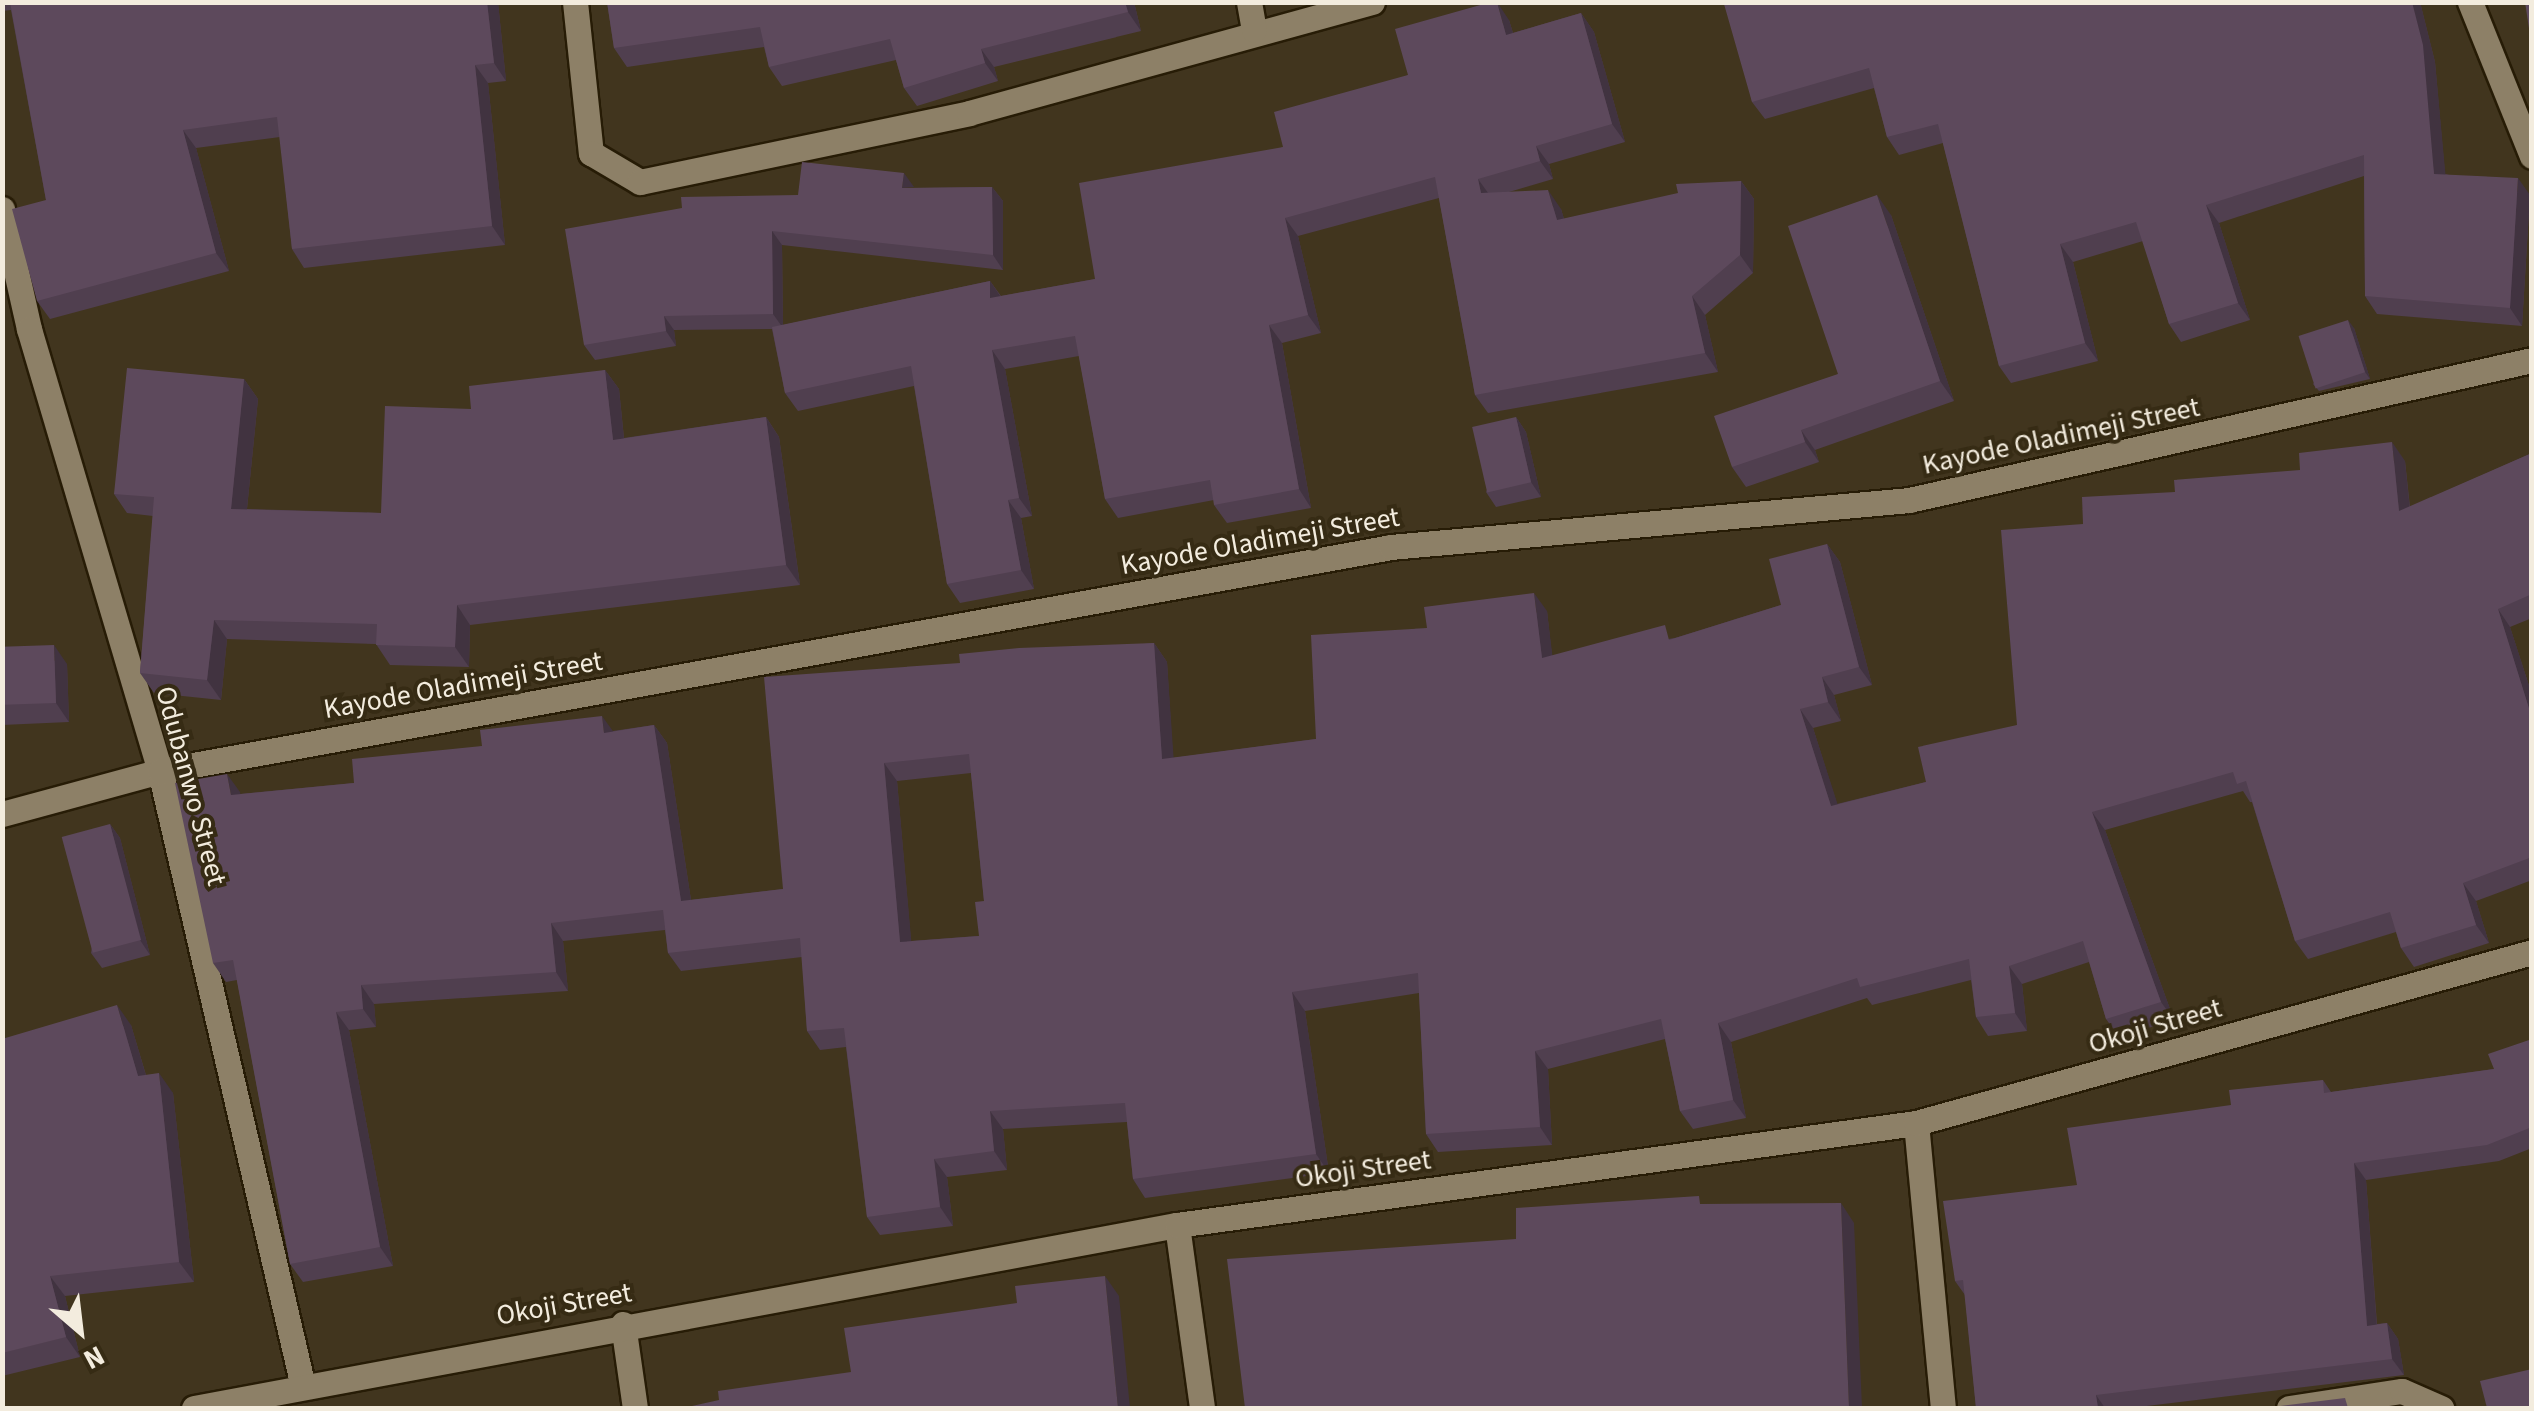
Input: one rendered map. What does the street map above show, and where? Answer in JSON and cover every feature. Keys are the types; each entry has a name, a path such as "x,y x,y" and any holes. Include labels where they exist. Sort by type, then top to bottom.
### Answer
{"street":[{"path":"575,2 591,153 609,172 640,182 969,113 1254,30 1372,2"},
{"path":"1249,2 1254,30"},
{"path":"2470,2 2532,156"},
{"name":"Odubanwo Street","path":"2,210 34,349 160,771 302,1382"},
{"name":"Kayode Oladimeji Street","path":"2,814 160,771 1390,547 1909,500 2532,360"},
{"name":"Okoji Street","path":"194,1408 302,1382 1177,1224 1916,1123 2532,952"},
{"path":"1916,1123 1943,1408"},
{"path":"1177,1224 1202,1408"},
{"path":"622,1324 635,1408"},
{"path":"2289,1408 2402,1391 2442,1408"}],"building":[{"path":"10,2 487,2 494,63 475,65 492,226 292,249 277,117 183,130 216,253 37,301 12,209 46,200"},
{"path":"607,2 1125,2 1128,12 981,49 985,63 904,88 890,39 769,67 760,27 614,48"},
{"path":"1497,2 1506,35 1581,13 1612,124 1536,146 1540,161 1478,179 1481,193 1548,190 1557,220 1678,193 1676,184 1741,181 1740,255 1692,296 1705,353 1475,395 1435,177 1285,218 1308,315 1269,325 1299,489 1214,505 1210,480 1105,499 1075,336 992,350 1019,498 1008,500 1021,570 947,584 911,366 785,393 772,327 990,281 990,298 1095,279 1079,183 1283,147 1274,112 1408,75 1395,29"},
{"path":"2412,2 2423,45 2434,174 2518,178 2510,308 2365,296 2364,155 2206,205 2238,303 2169,324 2136,222 2060,244 2085,343 1999,366 1938,124 1887,137 1869,68 1752,102 1724,4"},
{"path":"2525,2 2532,2 2530,35"},
{"path":"802,162 904,173 902,188 992,187 993,255 772,231 773,314 664,316 666,331 584,345 565,229 682,208 681,197 798,195"},
{"path":"1877,195 1940,381 1801,430 1805,442 1732,467 1714,416 1838,374 1788,226"},
{"path":"2348,320 2365,372 2316,388 2299,336"},
{"path":"127,368 244,379 231,509 381,513 385,406 471,409 469,386 605,370 613,440 766,417 786,565 457,605 455,647 376,645 377,624 214,620 207,680 140,673 154,497 114,494"},
{"path":"1516,417 1531,482 1487,492 1472,427"},
{"path":"2392,442 2399,511 2532,453 2532,594 2498,609 2532,718 2532,857 2463,883 2476,925 2401,948 2390,912 2295,941 2246,781 2237,784 2233,772 2092,812 2161,1002 2106,1019 2083,941 2009,966 2015,1013 1976,1017 1969,959 1860,987 1857,978 1718,1023 1733,1100 1680,1111 1661,1019 1535,1051 1540,1127 1426,1134 1418,973 1292,992 1316,1154 1133,1179 1125,1103 990,1111 994,1151 934,1159 940,1207 867,1217 844,1028 807,1031 800,938 668,953 663,910 551,923 556,972 361,985 363,1009 336,1012 380,1247 290,1264 233,960 213,963 175,783 227,774 231,795 354,783 352,759 482,746 480,730 602,716 604,733 654,725 681,901 783,889 764,677 960,663 959,654 1019,648 1154,643 1162,759 1316,739 1311,635 1427,628 1424,607 1534,593 1542,658 1665,625 1669,640 1781,605 1769,559 1827,544 1859,667 1822,677 1828,702 1800,709 1831,806 1926,782 1918,747 2017,725 2001,530 2083,524 2082,497 2175,492 2174,480 2300,470 2299,453","holes":["969,754 984,901 975,902 979,936 900,942 884,763"]},
{"path":"54,645 56,703 4,705 2,647"},
{"path":"110,824 141,940 93,953 62,837"},
{"path":"117,1005 138,1076 159,1073 179,1262 50,1276 66,1337 2,1353 2,1039"},
{"path":"2532,1039 2532,1127 2487,1145 2354,1163 2367,1326 2387,1323 2392,1359 2096,1395 2098,1408 1976,1408 1963,1280 1955,1281 1943,1201 2077,1185 2067,1128 2231,1105 2229,1090 2323,1080 2324,1093 2494,1069 2488,1054"},
{"path":"1699,1196 1700,1204 1841,1203 1849,1408 1245,1408 1227,1259 1516,1239 1516,1208"},
{"path":"1105,1276 1118,1408 683,1408 719,1400 718,1391 851,1372 844,1328 1017,1303 1015,1286"},
{"path":"2532,1369 2532,1408 2487,1408 2480,1381"},
{"path":"2345,1398 2348,1408 2272,1407"}]}
